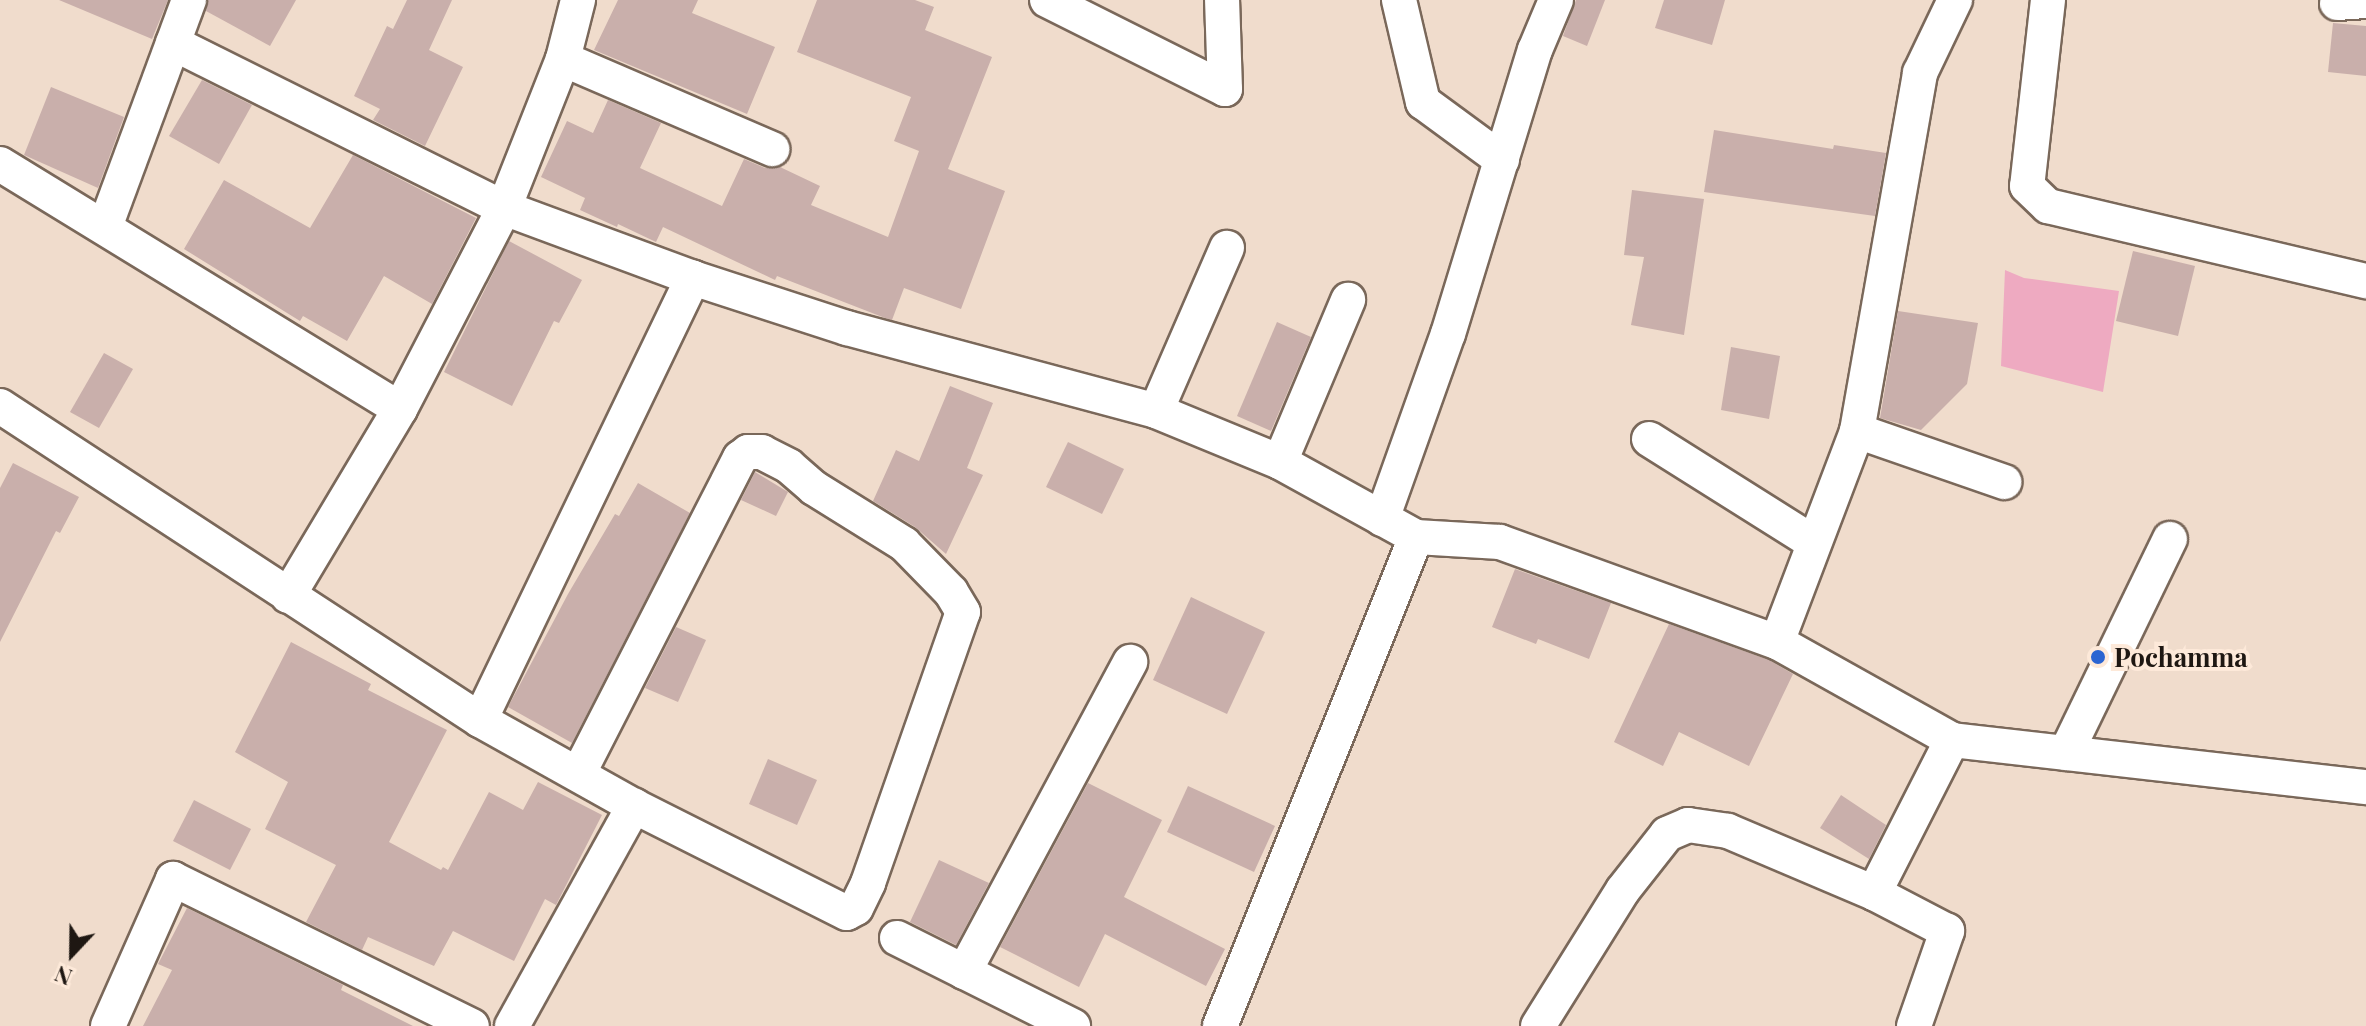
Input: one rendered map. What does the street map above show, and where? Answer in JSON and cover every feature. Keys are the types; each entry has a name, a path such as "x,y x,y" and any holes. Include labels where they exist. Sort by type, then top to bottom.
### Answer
{"street":[{"path":"105,227 189,0"},
{"path":"288,596 400,409 504,208 563,59 578,0"},
{"path":"1047,0 1225,89 1222,0"},
{"path":"1399,0 1423,102 1502,160"},
{"path":"1382,519 1448,334 1535,50 1556,0"},
{"path":"1777,642 1857,431 1920,73 1955,0"},
{"path":"2048,0 2027,186 2048,206 2366,281"},
{"path":"173,43 504,208 693,278 847,328 1156,411 1280,462 1416,537 1500,542 1777,642 1952,740 2366,787"},
{"path":"563,59 772,149"},
{"path":"0,164 400,409"},
{"path":"1156,411 1227,248"},
{"path":"480,720 693,278"},
{"path":"1280,462 1348,300"},
{"path":"0,406 480,720 634,806 847,913 856,908 868,883 963,612 951,592 904,544 814,488 789,466 762,452 748,452 740,458 579,773"},
{"path":"1857,431 2004,482"},
{"path":"1649,439 1814,543"},
{"path":"1220,1026 1416,537"},
{"path":"2066,753 2170,539"},
{"path":"964,972 1130,662"},
{"path":"1874,893 1952,740"},
{"path":"512,1026 634,806"},
{"path":"1538,1026 1623,890 1667,834 1688,825 1728,831 1874,893 1947,931 1914,1026"},
{"path":"108,1026 173,879 472,1026"},
{"path":"897,938 1073,1026"}],"shaded area":[{"path":"2005,270 2024,278 2119,291 2103,392 2001,366"}],"building":[{"path":"59,0 168,0 152,39"},
{"path":"208,0 296,0 270,46 206,11"},
{"path":"407,0 452,0 429,50 463,67 425,146 373,120 380,109 354,96 387,26 393,29"},
{"path":"618,0 698,0 692,13 775,47 747,114 594,50"},
{"path":"817,0 915,0 934,7 925,30 992,57 948,169 1005,191 961,309 904,288 892,320 885,318 777,276 775,280 663,227 656,242 618,224 617,227 580,210 585,198 541,177 567,121 593,133 608,100 661,123 640,168 722,206 744,159 765,168 780,167 820,186 811,205 888,237 919,151 894,141 911,97 797,52"},
{"path":"1576,0 1605,0 1587,46 1563,36"},
{"path":"1664,0 1725,0 1712,45 1655,28"},
{"path":"2333,23 2366,26 2366,76 2328,72"},
{"path":"202,80 252,105 219,164 169,136"},
{"path":"51,87 124,117 98,188 24,155"},
{"path":"1714,130 1833,149 1834,145 1886,153 1875,216 1704,192"},
{"path":"353,155 476,218 432,304 384,276 347,341 303,316 300,321 184,249 224,180 310,228"},
{"path":"1632,190 1704,199 1684,335 1631,325 1644,257 1624,255"},
{"path":"509,241 582,280 559,323 554,321 512,406 444,372"},
{"path":"2133,251 2195,266 2178,336 2116,321"},
{"path":"1898,311 1978,323 1967,384 1921,430 1880,418"},
{"path":"1277,322 1311,337 1271,431 1237,416"},
{"path":"1731,347 1780,356 1769,419 1721,410"},
{"path":"104,353 133,369 99,428 70,412"},
{"path":"950,386 993,403 967,468 983,475 946,554 915,527 873,501 896,450 919,461"},
{"path":"1068,442 1124,469 1102,514 1046,487"},
{"path":"13,463 79,497 60,533 56,531 0,642 0,488"},
{"path":"755,472 788,492 776,516 741,500"},
{"path":"638,483 690,513 572,743 508,707 568,594 615,514 619,516"},
{"path":"1515,569 1611,603 1589,659 1538,639 1536,644 1492,627"},
{"path":"1191,597 1265,632 1227,714 1153,680"},
{"path":"1669,624 1769,660 1793,674 1749,766 1679,732 1663,766 1614,742"},
{"path":"676,627 706,640 678,702 645,688"},
{"path":"291,642 371,684 368,690 447,730 389,842 441,870 443,867 448,870 489,792 523,810 538,782 602,815 556,905 545,899 514,961 453,931 434,966 368,937 362,950 306,922 336,865 265,829 288,782 235,752"},
{"path":"768,759 817,780 797,825 749,804"},
{"path":"1088,783 1162,820 1124,897 1225,949 1206,986 1105,934 1079,987 1000,947"},
{"path":"1188,786 1275,826 1254,872 1167,832"},
{"path":"1841,795 1886,825 1869,859 1820,828"},
{"path":"194,800 251,829 230,870 173,841"},
{"path":"939,860 989,883 956,945 910,922"},
{"path":"187,908 343,985 341,990 413,1026 143,1026 172,970 158,964"}],"place":[{"name":"Pochamma","path":"2098,657"}]}
